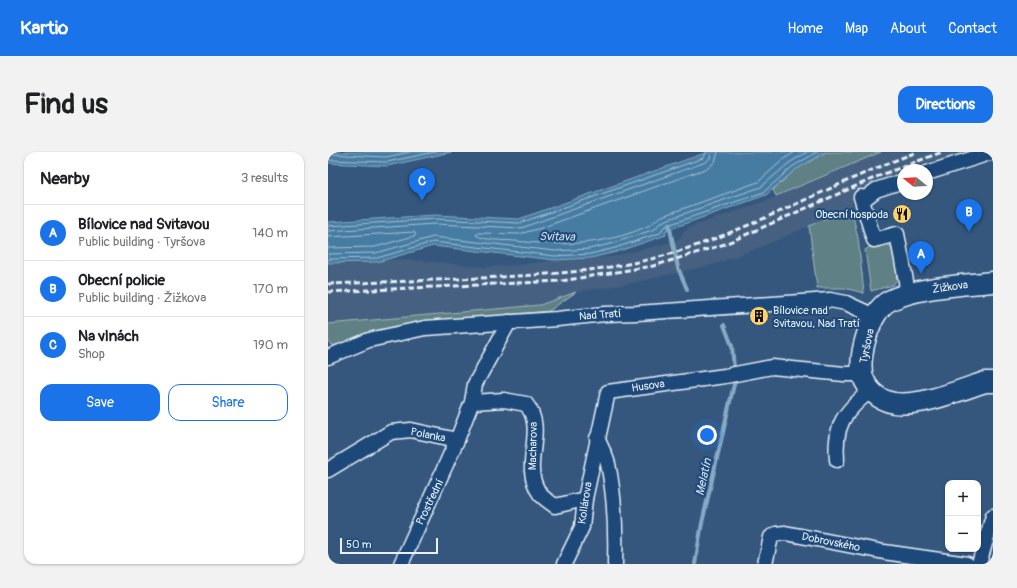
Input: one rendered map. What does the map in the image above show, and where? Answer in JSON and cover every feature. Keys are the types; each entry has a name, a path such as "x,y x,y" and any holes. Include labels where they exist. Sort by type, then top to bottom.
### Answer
{"main road":[{"name":"Žižkova","path":"907,293 993,282"},
{"name":"Tyršova","path":"866,383 865,342 874,316 888,301 907,293"},
{"path":"866,383 889,401 909,402 922,400 985,382 993,382"}],"street":[{"path":"933,171 993,152"},
{"path":"897,183 876,190 862,198 874,240 897,234 907,293"},
{"name":"Nad Tratí","path":"328,357 369,340 425,328 605,314 830,300 846,303 874,316"},
{"name":"Polanka","path":"328,470 391,432 411,430 457,440 472,402 475,384 509,322"},
{"name":"Husova","path":"597,438 608,392 772,367 844,374 866,383"},
{"path":"837,460 837,436 847,412 866,383"},
{"name":"Macharova","path":"472,402 504,400 526,404 535,419 531,470 541,495 555,506 585,499"},
{"path":"597,438 607,463 615,515 615,564"},
{"name":"Kollárova","path":"564,564 582,527 585,499 597,438"},
{"name":"Prostřední","path":"401,564 457,440"},
{"path":"979,564 993,516"},
{"name":"Dobrovského","path":"765,564 768,543 771,537 776,534 785,533 858,547 967,564"}],"shaded area":[{"path":"881,152 975,152 933,166 933,164 897,164 897,179 854,197 851,207 773,242 716,264 623,285 576,292 540,305 328,324 328,263 404,259 484,267 520,265 555,260 611,257 676,241 688,228 771,199"}],"green space":[{"path":"826,152 881,152 776,196 773,190 795,170"},
{"path":"851,207 858,238 864,293 844,288 817,288 809,226"},
{"path":"886,243 893,248 901,275 896,275 897,279 893,285 871,291 865,250 873,245"},
{"path":"576,292 549,311 453,319 396,327 341,345 331,345 328,341 328,324 540,305"}],"water":[{"path":"328,152 452,152 387,166 328,163"},
{"name":"Svitava","path":"708,152 826,152 795,170 766,195 665,231 666,235 616,252 591,258 555,260 433,246 377,262 328,263 328,222 435,215 519,219"}],"waterway":[{"name":"Melatín","path":"669,224 678,268 687,289"},
{"name":"Melatín","path":"695,564 702,523 735,380 732,346 724,325"}],"railway":[{"path":"328,284 543,274 607,268 628,264 670,254 733,231 855,177 917,152"},
{"path":"328,292 561,281 653,266 725,244 881,175 942,152"}],"place":[{"name":"Na vlnách","path":"422,201"},
{"name":"Obecní hospoda","path":"902,214"},
{"name":"Obecní policie","path":"969,232"},
{"name":"Bílovice nad Svitavou","path":"921,274"},
{"name":"Bílovice nad Svitavou, Nad Tratí","path":"759,316"}]}
